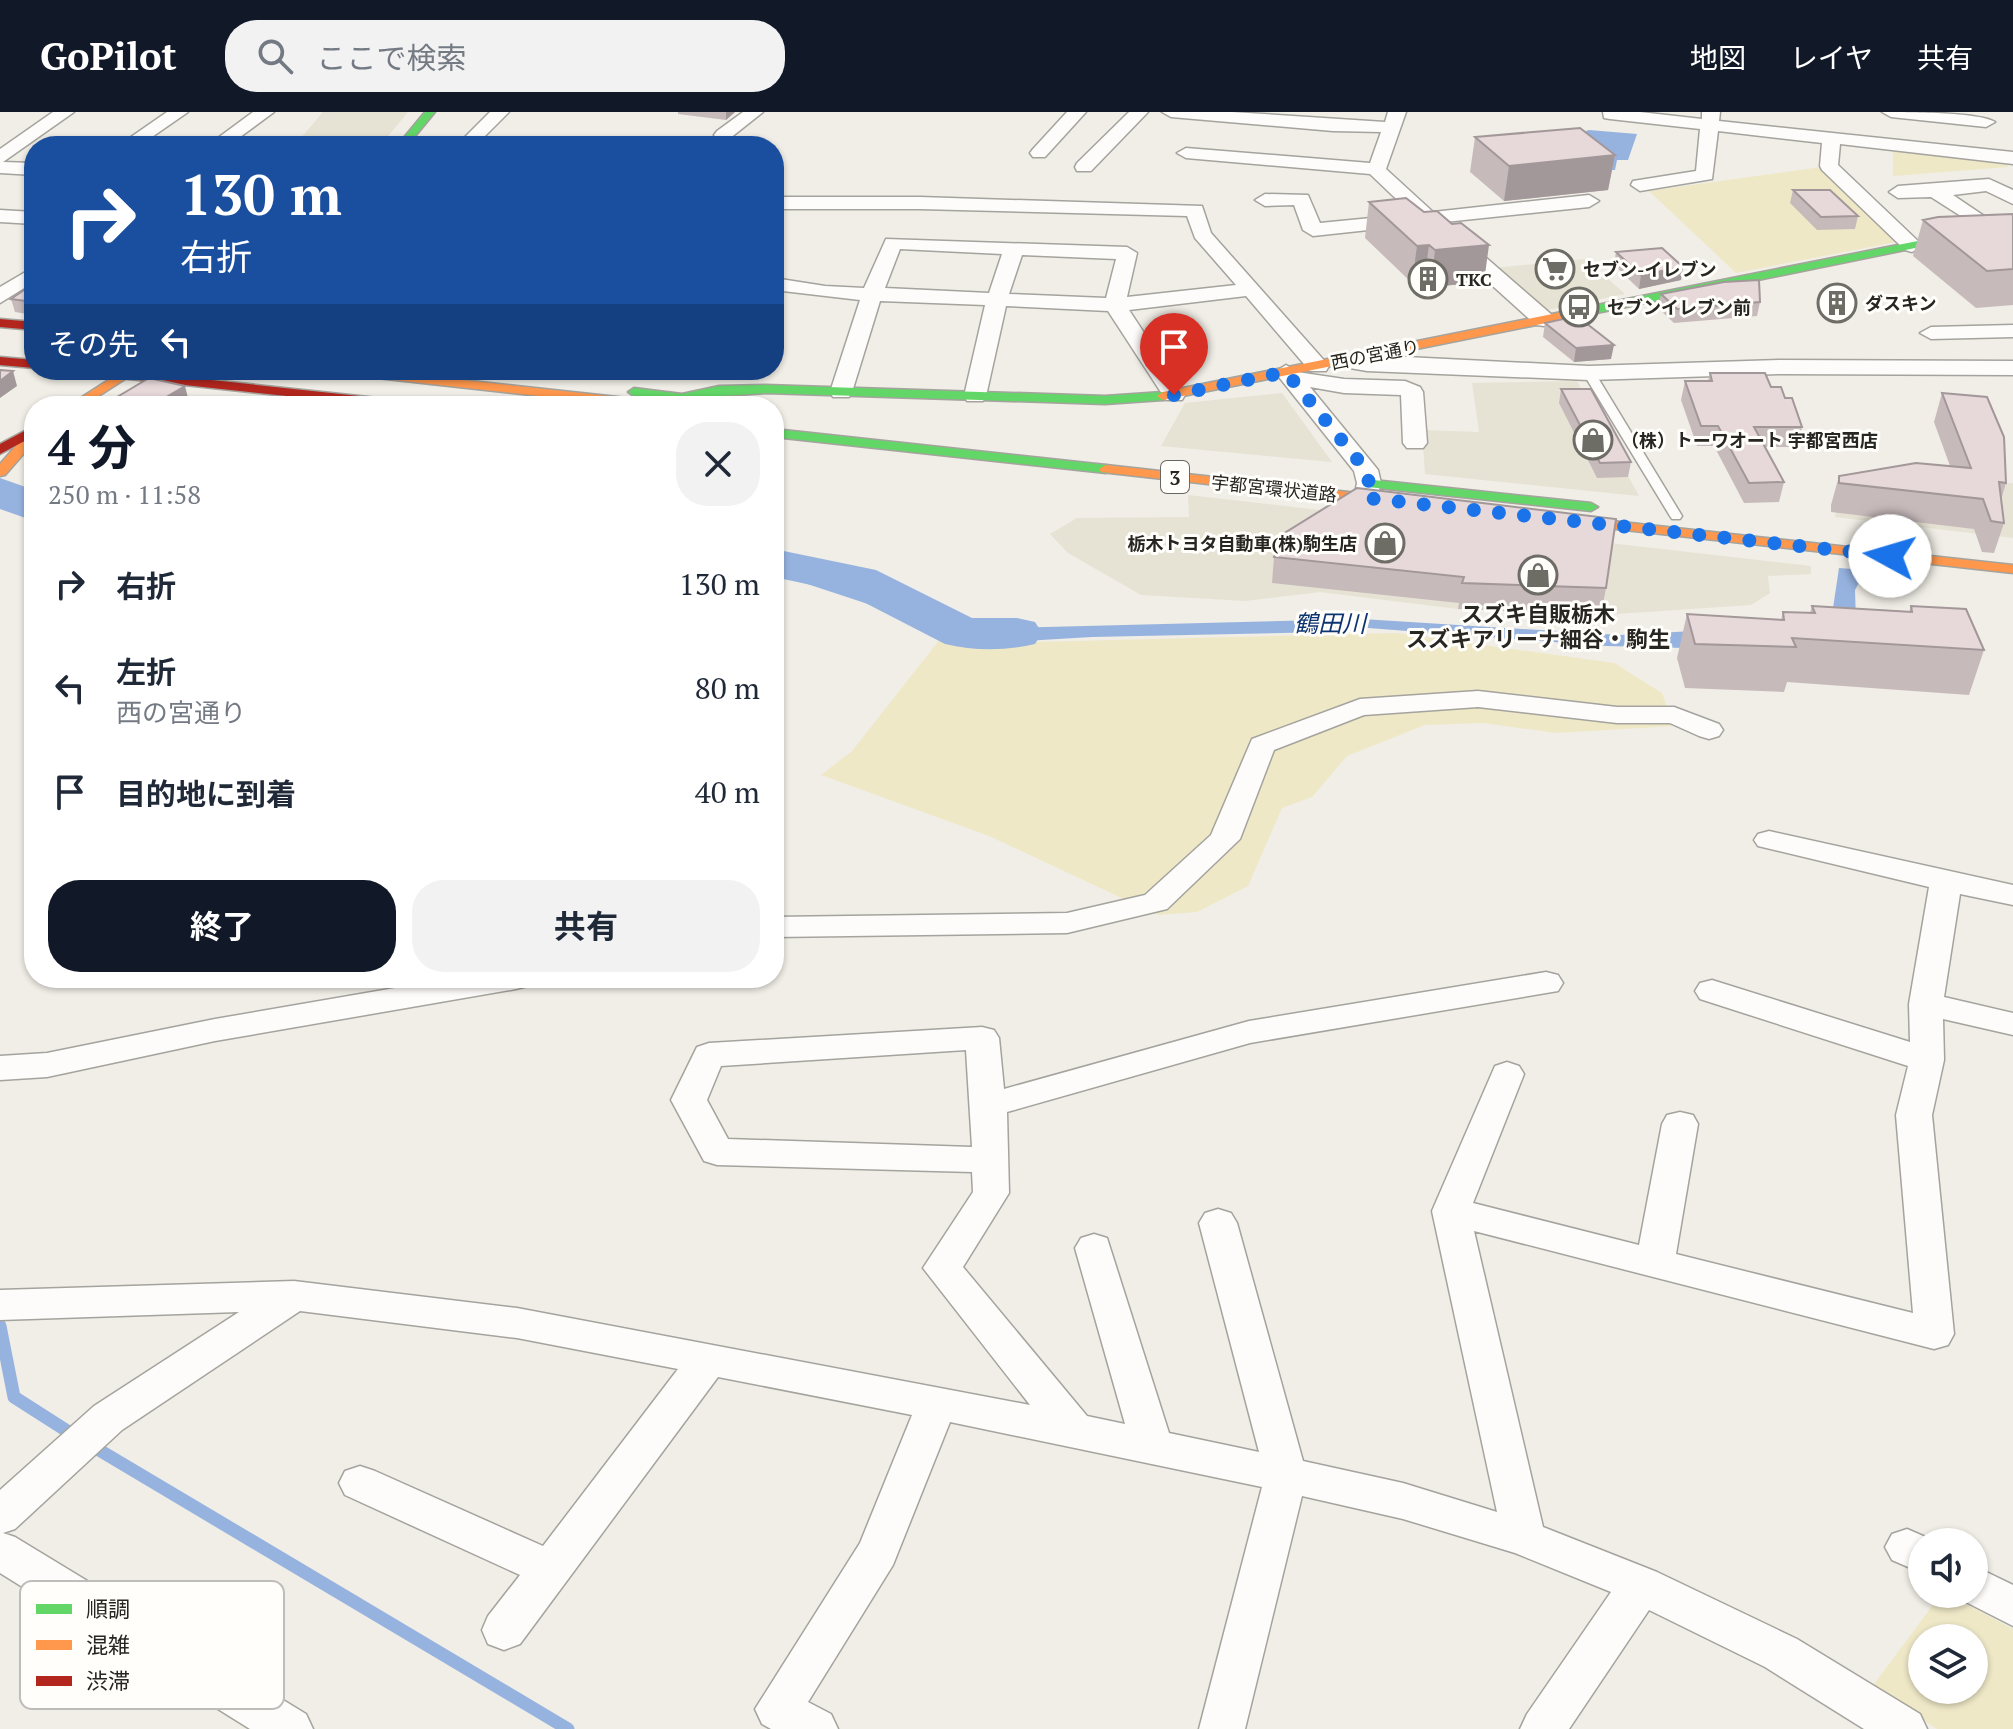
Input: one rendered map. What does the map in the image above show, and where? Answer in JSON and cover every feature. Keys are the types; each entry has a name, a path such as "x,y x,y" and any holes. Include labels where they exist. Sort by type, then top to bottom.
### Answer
{"main road":[{"path":"410,136 430,112"},
{"name":"西の宮通り","path":"691,396 719,390 1105,400 1174,395 2013,225"},
{"path":"0,323 24,325"},
{"path":"0,334 24,337"},
{"path":"0,348 24,350"},
{"path":"0,361 24,363"},
{"path":"72,396 86,380"},
{"path":"76,396 111,380"},
{"path":"196,380 331,396"},
{"path":"300,380 444,396"},
{"path":"423,380 571,396"},
{"path":"521,380 664,396"},
{"path":"0,431 24,416"},
{"name":"宇都宮環状道路","path":"784,419 991,449 1367,490 2013,569"},
{"name":"3","path":"928,431 991,449"},
{"name":"宇都宮環状道路","path":"784,434 991,449"},
{"path":"0,450 24,437"},
{"path":"0,471 24,443"},
{"name":"3","path":"784,446 991,449"},
{"name":"宇都宮環状道路","path":"1367,490 1676,516 2013,553"}],"street":[{"path":"30,136 65,112"},
{"path":"142,136 179,112"},
{"path":"230,136 265,112"},
{"path":"475,136 500,112"},
{"path":"723,135 754,112"},
{"path":"1039,153 1077,112"},
{"path":"1084,167 1139,112"},
{"path":"1171,112 1377,169 1386,182 1544,320"},
{"path":"1891,112 1986,117 1986,155"},
{"path":"1610,114 1709,118 1831,138 2013,158"},
{"path":"1640,185 1705,175 1709,118"},
{"path":"1186,153 1241,132 1394,119 1377,169"},
{"path":"1831,138 1829,166 1912,246"},
{"path":"0,157 24,140"},
{"path":"0,167 24,168"},
{"path":"1898,192 1989,185 2013,198"},
{"path":"1935,191 1992,230"},
{"path":"1265,200 1301,199 1313,230 1589,201"},
{"path":"784,203 1195,210 1202,234 1248,290 1318,366"},
{"path":"0,216 24,217"},
{"path":"841,392 872,294 893,243 1127,253 1115,305 1174,395"},
{"path":"975,396 997,300 1014,248"},
{"path":"0,297 24,280"},
{"path":"784,286 825,292 1115,305 1248,290"},
{"path":"1957,368 1931,333 2013,331"},
{"path":"1346,361 1589,373 1779,367 2013,368"},
{"path":"1288,374 1344,386 1405,388 1412,392 1415,443"},
{"path":"1288,374 1366,470 1367,490"},
{"path":"784,927 1067,923 1156,902 1225,839 1262,745 1360,707 1478,699 1617,715 1674,715 1709,730"},
{"path":"1769,840 2013,895"},
{"path":"1451,1211 1934,1334 1914,1115 1927,1060 1926,1004 1946,881"},
{"path":"1074,1430 942,1268 991,1193 989,1105 1249,1032 1546,983"},
{"path":"0,1068 47,1065 215,1030 458,988"},
{"path":"1712,991 1927,1060"},
{"path":"1926,1004 2013,1024"},
{"path":"989,1114 982,1038 709,1055 689,1100 717,1152 990,1160"},
{"path":"1507,1074 1451,1211 1524,1538"},
{"path":"1655,1263 1680,1124"},
{"path":"1218,1223 1286,1475 1222,1729"},
{"path":"1094,1248 1152,1447"},
{"path":"0,1516 99,1426 294,1296"},
{"path":"0,1305 294,1296 517,1323 1074,1430 1403,1501 1524,1538 1641,1585 1781,1653 1904,1729"},
{"path":"504,1630 708,1360"},
{"path":"815,1729 778,1709 878,1552 937,1404"},
{"path":"360,1483 550,1569"},
{"path":"0,1550 50,1581"},
{"path":"1543,1729 1641,1585"},
{"path":"1988,1593 2013,1607"},
{"path":"258,1709 290,1729"}],"lane":[{"path":"1589,373 1676,516"}],"shaded area":[{"path":"323,112 408,112 388,136 303,136"},
{"path":"1893,148 2008,160 2008,167 1893,176"},
{"path":"1821,167 1901,241 1736,273 1649,191"},
{"path":"1586,259 1625,294 1543,311 1494,268"},
{"path":"1577,381 1639,496 1425,474 1422,430 1479,432 1472,383"},
{"path":"1282,393 1332,462 1161,446 1185,403"},
{"path":"2013,483 2013,538 1835,517 1837,508 1876,492"},
{"path":"1188,495 1811,566 1811,574 1768,576 1770,593 1751,605 1601,615 1458,609 1320,592 1245,601 1141,595 1068,553 1050,534 1077,518 1189,517"},
{"path":"945,633 991,643 1396,633 1614,663 1662,693 1674,726 1556,733 1483,723 1425,725 1347,756 1312,797 1282,808 1248,886 1197,912 1158,915 989,836 821,775 852,751"},
{"path":"1931,1608 1973,1608 2013,1629 2013,1729 1937,1729 1872,1687 1908,1638 1908,1704 1988,1704 1988,1624 1919,1624"}],"water":[{"path":"1589,130 1637,134 1628,160 1617,160 1615,170 1597,170 1561,139"},
{"path":"784,559 850,582 926,617 969,629 1362,619 1620,635 1784,626 1833,608 1839,568 1866,570 1855,590 1856,622 1828,642 1685,648 1606,646 1368,628 1328,632 1092,637 990,643 915,627 871,605 784,576"}],"building":[{"path":"1580,128 1615,155 1509,166 1475,137"},
{"path":"1793,190 1830,190 1858,216 1821,217"},
{"path":"1406,198 1424,212 1437,211 1452,224 1461,223 1489,245 1435,250 1429,245 1417,246 1369,202"},
{"path":"2013,214 2013,269 1987,271 1923,220 1938,217"},
{"path":"1662,248 1683,267 1641,275 1616,252"},
{"path":"1759,280 1760,302 1677,309 1661,294 1724,282"},
{"path":"24,290 24,301 11,299"},
{"path":"1577,316 1614,345 1576,348 1545,323"},
{"path":"0,370 13,371 0,381"},
{"path":"1710,373 1765,373 1771,387 1781,387 1785,398 1792,398 1802,427 1754,427 1784,482 1749,483 1718,426 1701,426 1685,381 1712,381"},
{"path":"146,380 185,386 168,396 119,396"},
{"path":"1561,389 1591,389 1631,462 1600,463"},
{"path":"1942,393 1987,397 2004,437 2006,483 1999,482 2004,523 1991,521 1983,499 1839,483 1839,476 1916,463 1971,468"},
{"path":"1357,488 1616,519 1606,588 1462,583 1464,577 1274,557 1283,534"},
{"path":"1812,606 1912,612 1911,606 1966,609 1984,650 1792,638 1796,647 1695,644 1687,614 1784,620 1783,612 1815,613"}],"waterway":[{"name":"鶴田川","path":"0,492 24,503"},
{"name":"鶴田川","path":"784,565 859,580 963,633 1017,633"},
{"path":"0,1326 14,1397 75,1436"},
{"path":"89,1444 568,1729"}],"traffic: fast":[{"path":"410,136 430,112"},
{"path":"1577,313 2013,225"},
{"path":"691,396 719,390 766,389 1105,400 1163,396"},
{"path":"634,392 666,396"},
{"path":"784,434 1106,469"},
{"path":"1373,484 1591,507"}],"traffic: slow":[{"path":"1163,396 1577,313"},
{"path":"90,396 117,380"},
{"path":"427,380 572,396"},
{"path":"0,472 24,445"},
{"path":"1106,469 1402,502"},
{"path":"1558,519 2013,569"}],"traffic: jam":[{"path":"0,323 24,325"},
{"path":"0,361 24,363"},
{"path":"175,380 323,396"},
{"path":"0,450 24,436"}],"place":[{"name":"セブン-イレブン","path":"1555,269"},
{"name":"TKC","path":"1428,279"},
{"name":"ダスキン","path":"1837,303"},
{"name":"セブンイレブン前","path":"1579,307"},
{"name":"（株）トーワオート 宇都宮西店","path":"1593,440"},
{"name":"栃木トヨタ自動車(株)駒生店","path":"1385,543"},
{"name":"スズキ自販栃木 スズキアリーナ細谷・駒生","path":"1538,575"}],"route":[{"path":"1174,395 1286,372 1366,470 1369,483 1366,498 1890,556"}]}
